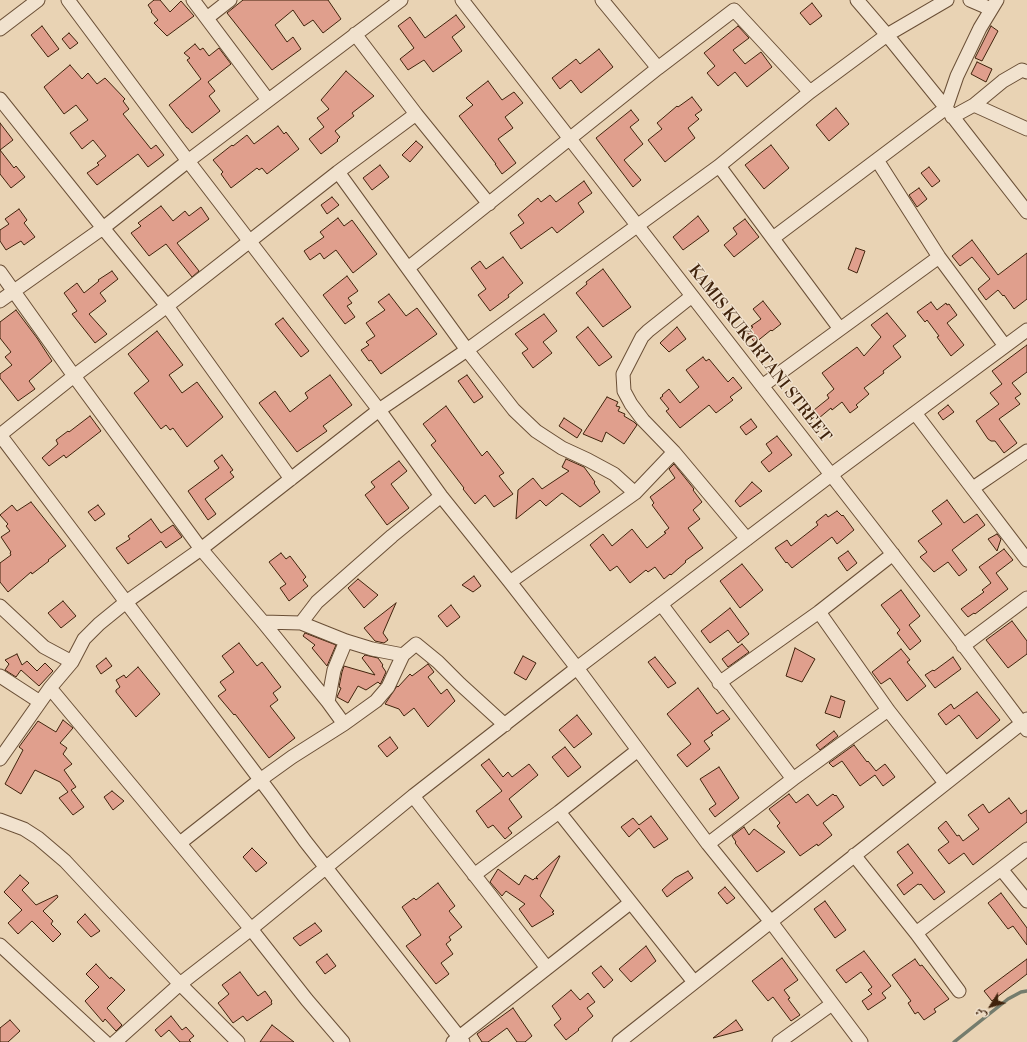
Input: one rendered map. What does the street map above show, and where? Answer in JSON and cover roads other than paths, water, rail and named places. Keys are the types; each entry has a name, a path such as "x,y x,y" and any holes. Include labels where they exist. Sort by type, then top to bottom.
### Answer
{"street":[{"path":"0,29 38,0"},
{"path":"68,0 249,242 379,410 441,496 577,668 708,844 771,922 861,1042"},
{"path":"193,0 268,100"},
{"path":"207,18 230,0"},
{"path":"0,301 103,228 188,161 401,0"},
{"name":"KAMIS KUKORTANI STREET","path":"462,0 1025,724"},
{"path":"602,0 658,68"},
{"path":"857,0 949,112 1027,212"},
{"path":"2,750 72,662 84,639 126,602 201,549 379,410 467,350 719,166 810,92 887,35 947,0"},
{"path":"949,112 957,76 994,5 970,0"},
{"path":"408,268 658,68 734,10 810,92"},
{"path":"355,34 416,114 489,204"},
{"path":"773,238 877,160 949,112 974,106 1004,81 1025,69"},
{"path":"0,99 167,306 291,479"},
{"path":"974,106 1027,129"},
{"path":"416,114 338,172 0,435 305,841 326,866 458,1041 547,968 630,903"},
{"path":"877,160 939,257 1005,346"},
{"path":"719,166 840,330"},
{"path":"338,172 467,350 514,410 536,431 562,448 614,474 635,493"},
{"path":"762,386 939,257"},
{"path":"0,272 201,549 263,622 344,724"},
{"path":"692,296 642,337 623,374 624,391 631,404 643,420 674,452 747,539"},
{"path":"115,1042 180,984 251,929 326,866 505,724 831,475 1027,330"},
{"path":"915,413 1027,560"},
{"path":"973,488 1027,451"},
{"path":"510,582 635,493 674,452"},
{"path":"301,623 317,602 392,536 441,496"},
{"path":"719,682 819,612 893,554"},
{"path":"964,646 1027,598"},
{"path":"661,604 793,779"},
{"path":"0,606 44,647 72,662"},
{"path":"819,612 888,710 945,783"},
{"path":"263,622 301,623 346,641 372,649 403,655"},
{"path":"328,702 334,670 346,641"},
{"path":"180,843 260,780 376,701 388,687 403,655 416,644 438,662 460,684 505,724"},
{"path":"0,676 40,702"},
{"path":"50,688 180,843 307,1000 343,1042"},
{"path":"708,844 793,779 888,710"},
{"path":"619,1042 945,783 1025,724"},
{"path":"474,874 559,812 638,750"},
{"path":"413,796 547,968"},
{"path":"559,812 694,982"},
{"path":"0,820 24,829 38,838 65,861 180,984 238,1042"},
{"path":"916,933 1027,849"},
{"path":"854,855 916,933 960,992"},
{"path":"1001,869 1027,901"},
{"path":"0,945 105,1042"},
{"path":"780,1042 832,1004"}],"waterway":[{"path":"954,1042 1008,999 1021,992 1027,991"}]}
